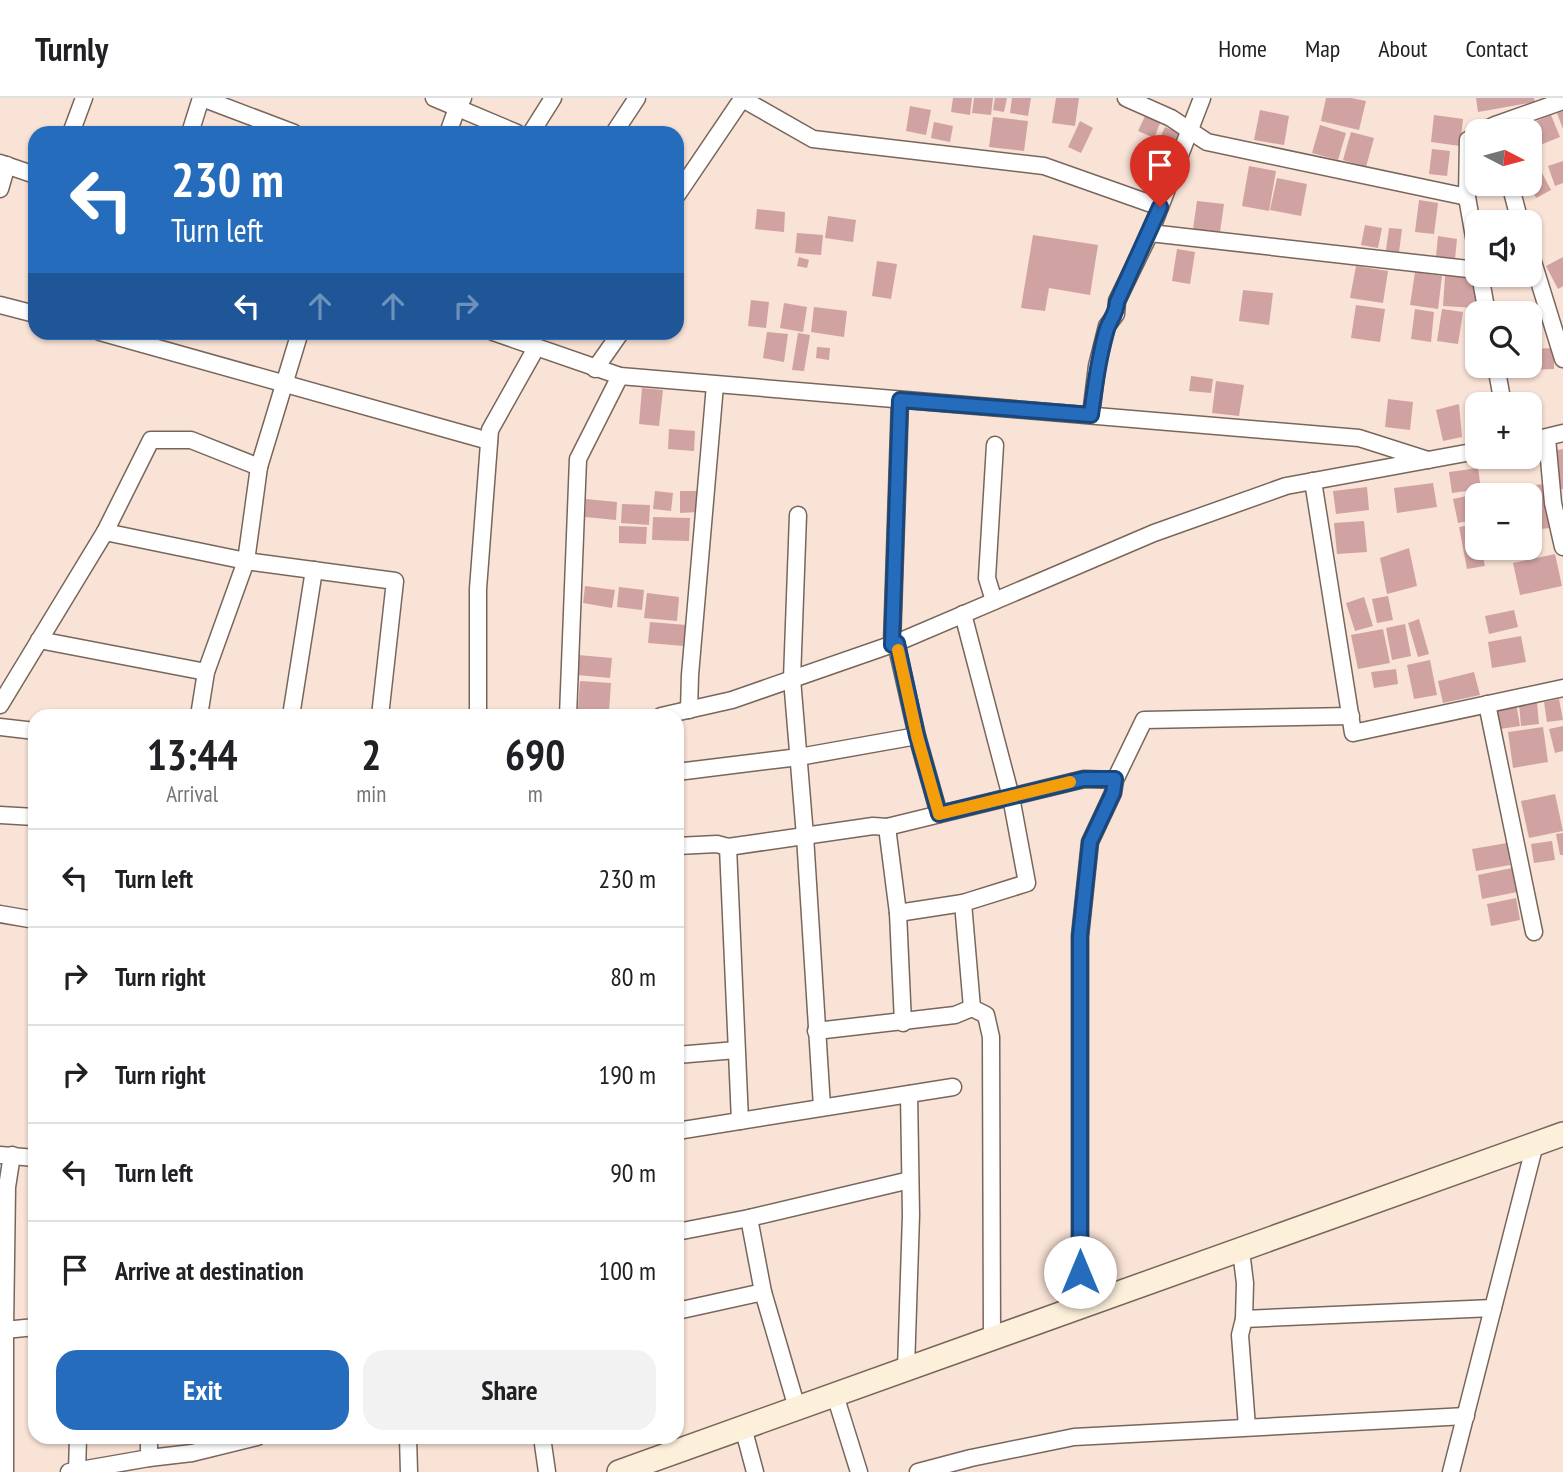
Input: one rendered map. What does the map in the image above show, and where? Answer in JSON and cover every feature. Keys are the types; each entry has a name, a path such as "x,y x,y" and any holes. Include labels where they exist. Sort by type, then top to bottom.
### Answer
{"street":[{"path":"74,126 84,98"},
{"path":"192,126 202,98 267,126"},
{"path":"434,98 460,103 504,126"},
{"path":"535,126 553,98"},
{"path":"619,126 637,98"},
{"path":"684,185 742,98 814,139 1044,166 1160,207"},
{"path":"1126,98 1171,118 1207,142 1467,197 1469,210"},
{"path":"1091,415 1097,366 1107,326 1116,314 1117,302 1150,233 1202,98"},
{"path":"1517,119 1563,101"},
{"path":"451,126 460,103"},
{"path":"0,189 3,164 28,173"},
{"path":"1150,233 1465,269"},
{"path":"1541,287 1563,359"},
{"path":"0,304 28,312"},
{"path":"143,340 285,384 489,441"},
{"path":"199,709 206,672 246,561 259,467 298,340"},
{"path":"514,340 620,376 1359,438 1429,460"},
{"path":"595,369 615,340"},
{"path":"478,709 478,589 490,430 536,348"},
{"path":"568,709 578,459 620,376"},
{"path":"689,710 715,385"},
{"path":"900,400 894,644 939,814"},
{"path":"1555,436 1553,503 1563,547"},
{"path":"0,705 105,532 151,440 191,440 259,467"},
{"path":"994,601 987,578 995,445"},
{"path":"684,711 732,700 894,644 1154,533 1286,486 1465,453"},
{"path":"1313,481 1353,733 1563,688"},
{"path":"798,515 792,679 822,1107"},
{"path":"105,532 246,561 395,581 381,709"},
{"path":"292,709 314,570"},
{"path":"898,913 963,903 1027,883 1011,797 963,614"},
{"path":"39,640 206,672"},
{"path":"1488,705 1534,932"},
{"path":"1090,1304 1080,1272 1080,936 1090,842 1113,793 1115,779 1144,720 1351,716"},
{"path":"0,727 28,730"},
{"path":"684,771 799,757 917,736"},
{"path":"684,846 717,844 728,847 873,826 887,827 1084,779 1115,779"},
{"path":"0,815 28,817"},
{"path":"887,827 898,913 903,1023"},
{"path":"728,847 740,1121"},
{"path":"963,903 972,1008"},
{"path":"0,914 28,919"},
{"path":"816,1031 903,1023 955,1015 972,1008 986,1015 991,1037 992,1339"},
{"path":"684,1054 736,1050"},
{"path":"684,1130 953,1087"},
{"path":"906,1369 909,1094"},
{"path":"619,1472 1563,1134"},
{"path":"1451,1472 1535,1144"},
{"path":"5,1472 3,1330 6,1155 28,1157"},
{"path":"684,1231 749,1219 910,1180"},
{"path":"749,1219 763,1292 797,1408"},
{"path":"1241,1251 1245,1283 1244,1319 1240,1335 1247,1427"},
{"path":"684,1309 763,1292"},
{"path":"1244,1319 1493,1308"},
{"path":"3,1330 28,1328"},
{"path":"835,1395 859,1472"},
{"path":"918,1472 1074,1437 1466,1416"},
{"path":"743,1427 755,1472"},
{"path":"77,1444 74,1472 192,1453 218,1444"},
{"path":"149,1444 149,1458"},
{"path":"408,1444 409,1472"},
{"path":"543,1444 547,1472"}],"building":[{"path":"953,98 972,98 970,115 951,112"},
{"path":"974,98 993,98 991,115 972,113"},
{"path":"995,98 1007,98 1004,112 993,110"},
{"path":"1012,98 1031,98 1028,116 1010,113"},
{"path":"1056,98 1079,98 1075,126 1052,123"},
{"path":"1326,98 1366,101 1359,130 1321,121"},
{"path":"1476,98 1534,98 1535,102 1478,112"},
{"path":"910,106 931,110 926,135 906,131"},
{"path":"1260,110 1289,116 1284,145 1254,140"},
{"path":"1563,111 1563,129 1557,113"},
{"path":"1146,114 1161,121 1154,138 1138,131"},
{"path":"1434,115 1463,119 1460,146 1431,142"},
{"path":"1551,115 1560,137 1542,144 1541,119"},
{"path":"993,117 1028,121 1024,151 989,147"},
{"path":"1080,121 1093,128 1081,153 1068,147"},
{"path":"934,122 953,126 950,142 931,138"},
{"path":"1320,125 1346,133 1338,160 1312,153"},
{"path":"1165,127 1181,134 1171,158 1154,151"},
{"path":"1351,132 1374,138 1366,167 1343,160"},
{"path":"1432,149 1450,151 1447,176 1429,174"},
{"path":"1563,161 1563,183 1555,186 1548,166"},
{"path":"1249,166 1276,171 1269,211 1242,206"},
{"path":"1542,173 1551,190 1542,195"},
{"path":"1277,178 1307,184 1301,216 1270,210"},
{"path":"1419,200 1438,203 1434,234 1415,232"},
{"path":"1197,201 1224,204 1220,232 1193,229"},
{"path":"757,209 785,212 784,232 755,229"},
{"path":"828,216 856,220 853,242 825,238"},
{"path":"1365,225 1382,228 1378,248 1361,245"},
{"path":"1389,228 1402,229 1399,252 1386,250"},
{"path":"797,233 823,235 821,255 795,253"},
{"path":"1033,235 1098,245 1090,295 1049,288 1045,311 1021,308"},
{"path":"1438,236 1457,239 1455,259 1436,256"},
{"path":"1177,249 1195,252 1190,284 1172,281"},
{"path":"799,257 809,260 807,268 797,266"},
{"path":"1563,257 1563,286 1558,289 1546,266"},
{"path":"877,261 897,264 891,299 872,296"},
{"path":"1356,266 1388,271 1383,303 1350,298"},
{"path":"1415,272 1442,276 1438,309 1410,305"},
{"path":"1445,276 1465,277 1465,287 1479,287 1478,301 1465,301 1465,307 1443,306"},
{"path":"1243,290 1273,293 1269,325 1239,321"},
{"path":"751,300 769,302 766,328 748,326"},
{"path":"784,303 807,307 803,332 780,328"},
{"path":"1356,305 1385,309 1380,342 1351,338"},
{"path":"814,307 847,311 844,337 811,332"},
{"path":"1415,309 1434,312 1431,342 1411,339"},
{"path":"1442,309 1463,312 1458,344 1437,341"},
{"path":"767,332 788,334 784,362 763,358"},
{"path":"798,333 810,335 804,371 792,370"},
{"path":"817,347 830,348 829,360 816,358"},
{"path":"1542,348 1554,348 1554,369 1542,369"},
{"path":"1191,376 1213,379 1211,393 1189,391"},
{"path":"1216,381 1244,385 1239,416 1212,413"},
{"path":"642,388 663,390 659,426 639,424"},
{"path":"1388,399 1413,402 1410,430 1385,427"},
{"path":"1459,404 1462,437 1443,441 1436,410"},
{"path":"669,429 695,431 694,451 668,449"},
{"path":"1563,449 1563,489 1560,489 1553,451"},
{"path":"1478,469 1480,483 1465,483 1465,491 1452,493 1449,472"},
{"path":"1433,483 1437,507 1397,513 1394,488"},
{"path":"1542,484 1550,528 1542,529"},
{"path":"1367,487 1369,510 1336,514 1333,491"},
{"path":"655,491 673,493 671,511 653,509"},
{"path":"680,491 698,491 698,512 680,513"},
{"path":"1465,496 1465,522 1458,523 1453,499"},
{"path":"586,499 617,502 616,520 585,517"},
{"path":"622,504 650,505 649,525 621,523"},
{"path":"653,517 690,518 689,541 652,540"},
{"path":"1364,521 1367,552 1337,554 1334,523"},
{"path":"619,526 647,527 646,544 619,543"},
{"path":"1465,526 1465,558 1459,527"},
{"path":"1409,548 1417,586 1387,594 1380,558"},
{"path":"1555,554 1562,586 1520,595 1513,563 1542,560 1542,557"},
{"path":"1465,560 1484,560 1485,566 1467,569"},
{"path":"585,586 615,590 612,608 583,603"},
{"path":"619,587 644,590 642,610 617,607"},
{"path":"647,593 679,597 677,621 644,618"},
{"path":"1388,596 1393,620 1377,623 1372,599"},
{"path":"1364,597 1373,626 1355,631 1346,603"},
{"path":"1514,610 1518,627 1489,634 1485,616"},
{"path":"1419,619 1429,654 1418,657 1408,623"},
{"path":"650,622 686,625 684,646 648,643"},
{"path":"1405,624 1411,656 1392,660 1386,628"},
{"path":"1383,629 1390,663 1358,669 1351,635"},
{"path":"1521,636 1526,662 1492,668 1488,642"},
{"path":"578,655 612,658 610,678 577,675"},
{"path":"1430,660 1437,695 1414,699 1407,665"},
{"path":"1396,669 1398,684 1374,688 1371,672"},
{"path":"1474,672 1480,695 1443,703 1438,681"},
{"path":"580,681 611,683 609,709 578,709"},
{"path":"1559,699 1563,720 1547,722 1544,702"},
{"path":"1537,702 1539,724 1521,726 1519,704"},
{"path":"1516,703 1520,726 1500,729 1496,706"},
{"path":"1563,726 1563,751 1555,753 1549,729"},
{"path":"1543,727 1548,762 1513,768 1508,732"},
{"path":"1555,794 1563,831 1529,838 1521,801"},
{"path":"1563,833 1563,855 1560,855 1556,834"},
{"path":"1552,841 1555,860 1534,863 1531,844"},
{"path":"1507,843 1510,865 1476,871 1472,849"},
{"path":"1512,868 1517,892 1482,899 1478,875"},
{"path":"1516,898 1520,920 1491,926 1487,904"}],"slow traffic":[{"path":"898,650 917,736 939,814 1070,782"}],"route":[{"path":"1080,1272 1080,936 1090,842 1113,793 1115,779 1084,779 939,814 917,736 897,643 892,645 900,400 1091,415 1097,366 1107,326 1116,314 1117,302 1160,207"}]}
